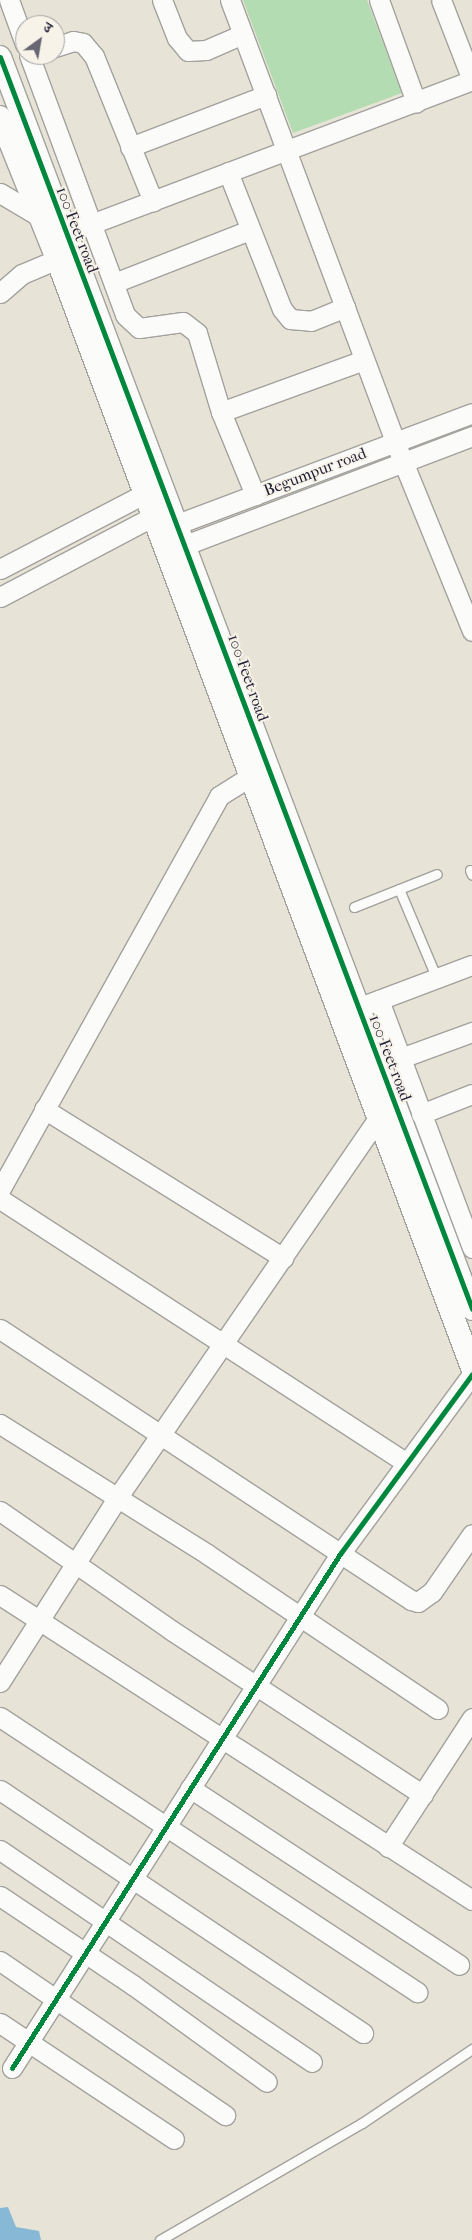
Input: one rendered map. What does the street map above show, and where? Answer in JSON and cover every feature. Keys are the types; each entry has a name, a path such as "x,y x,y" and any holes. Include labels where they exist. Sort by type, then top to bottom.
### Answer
{"street":[{"path":"9,0 15,16"},
{"path":"162,0 177,38 188,51 206,50 243,34"},
{"path":"230,0 395,442 472,631"},
{"path":"379,0 416,102"},
{"path":"0,193 64,232 92,224 472,80 441,0"},
{"path":"65,44 73,41 83,43 94,56 153,201"},
{"name":"100 Feet road","path":"0,57 64,232 249,777 378,1118 464,1297"},
{"path":"33,65 131,324 139,328 172,322 190,325 202,346 221,412 255,495"},
{"path":"130,147 266,94"},
{"name":"100 Feet road","path":"0,117 57,259 144,494 168,534 358,1008 464,1297 472,1368"},
{"path":"228,172 282,309 290,319 311,321 345,307"},
{"path":"114,283 250,230"},
{"path":"0,293 22,274 57,259"},
{"path":"221,412 364,360"},
{"name":"Begumpur road","path":"168,534 255,495 472,413"},
{"name":"Begumpur road","path":"168,534 403,461 472,436"},
{"path":"0,569 144,494"},
{"path":"0,597 168,534"},
{"path":"0,1190 219,796 249,777"},
{"path":"358,1008 472,965"},
{"path":"379,1000 472,1248"},
{"path":"401,1058 472,1032"},
{"path":"421,1114 472,1094"},
{"path":"44,1109 283,1258"},
{"path":"0,1682 6,1660 40,1620 117,1498 378,1118"},
{"path":"0,1199 222,1346 405,1462"},
{"path":"0,1329 162,1434 399,1593 418,1602 432,1592 472,1534"},
{"path":"12,2068 340,1554 405,1462 472,1374"},
{"path":"0,1424 299,1616 438,1708"},
{"path":"0,1511 77,1562 255,1686 423,1795"},
{"path":"0,1595 472,1900"},
{"path":"0,1717 166,1829 417,1992"},
{"path":"388,1847 472,1718"},
{"path":"190,1788 458,1965"},
{"path":"0,1790 133,1881 245,1951 363,2033"},
{"path":"0,1850 312,2062"},
{"path":"0,1896 87,1953 267,2082"},
{"path":"0,1961 224,2115"},
{"path":"0,2023 174,2139"}],"lane":[{"path":"354,907 437,874"},
{"path":"399,889 437,979"},
{"path":"160,2240 362,2123 472,2048"}],"green space":[{"path":"243,0 367,0 402,93 293,133"}],"water":[{"path":"8,2207 16,2227 39,2231 41,2240 0,2240 0,2208"}],"cycle path":[{"path":"0,57 472,1309"},
{"path":"12,2068 340,1554 472,1374"}]}
